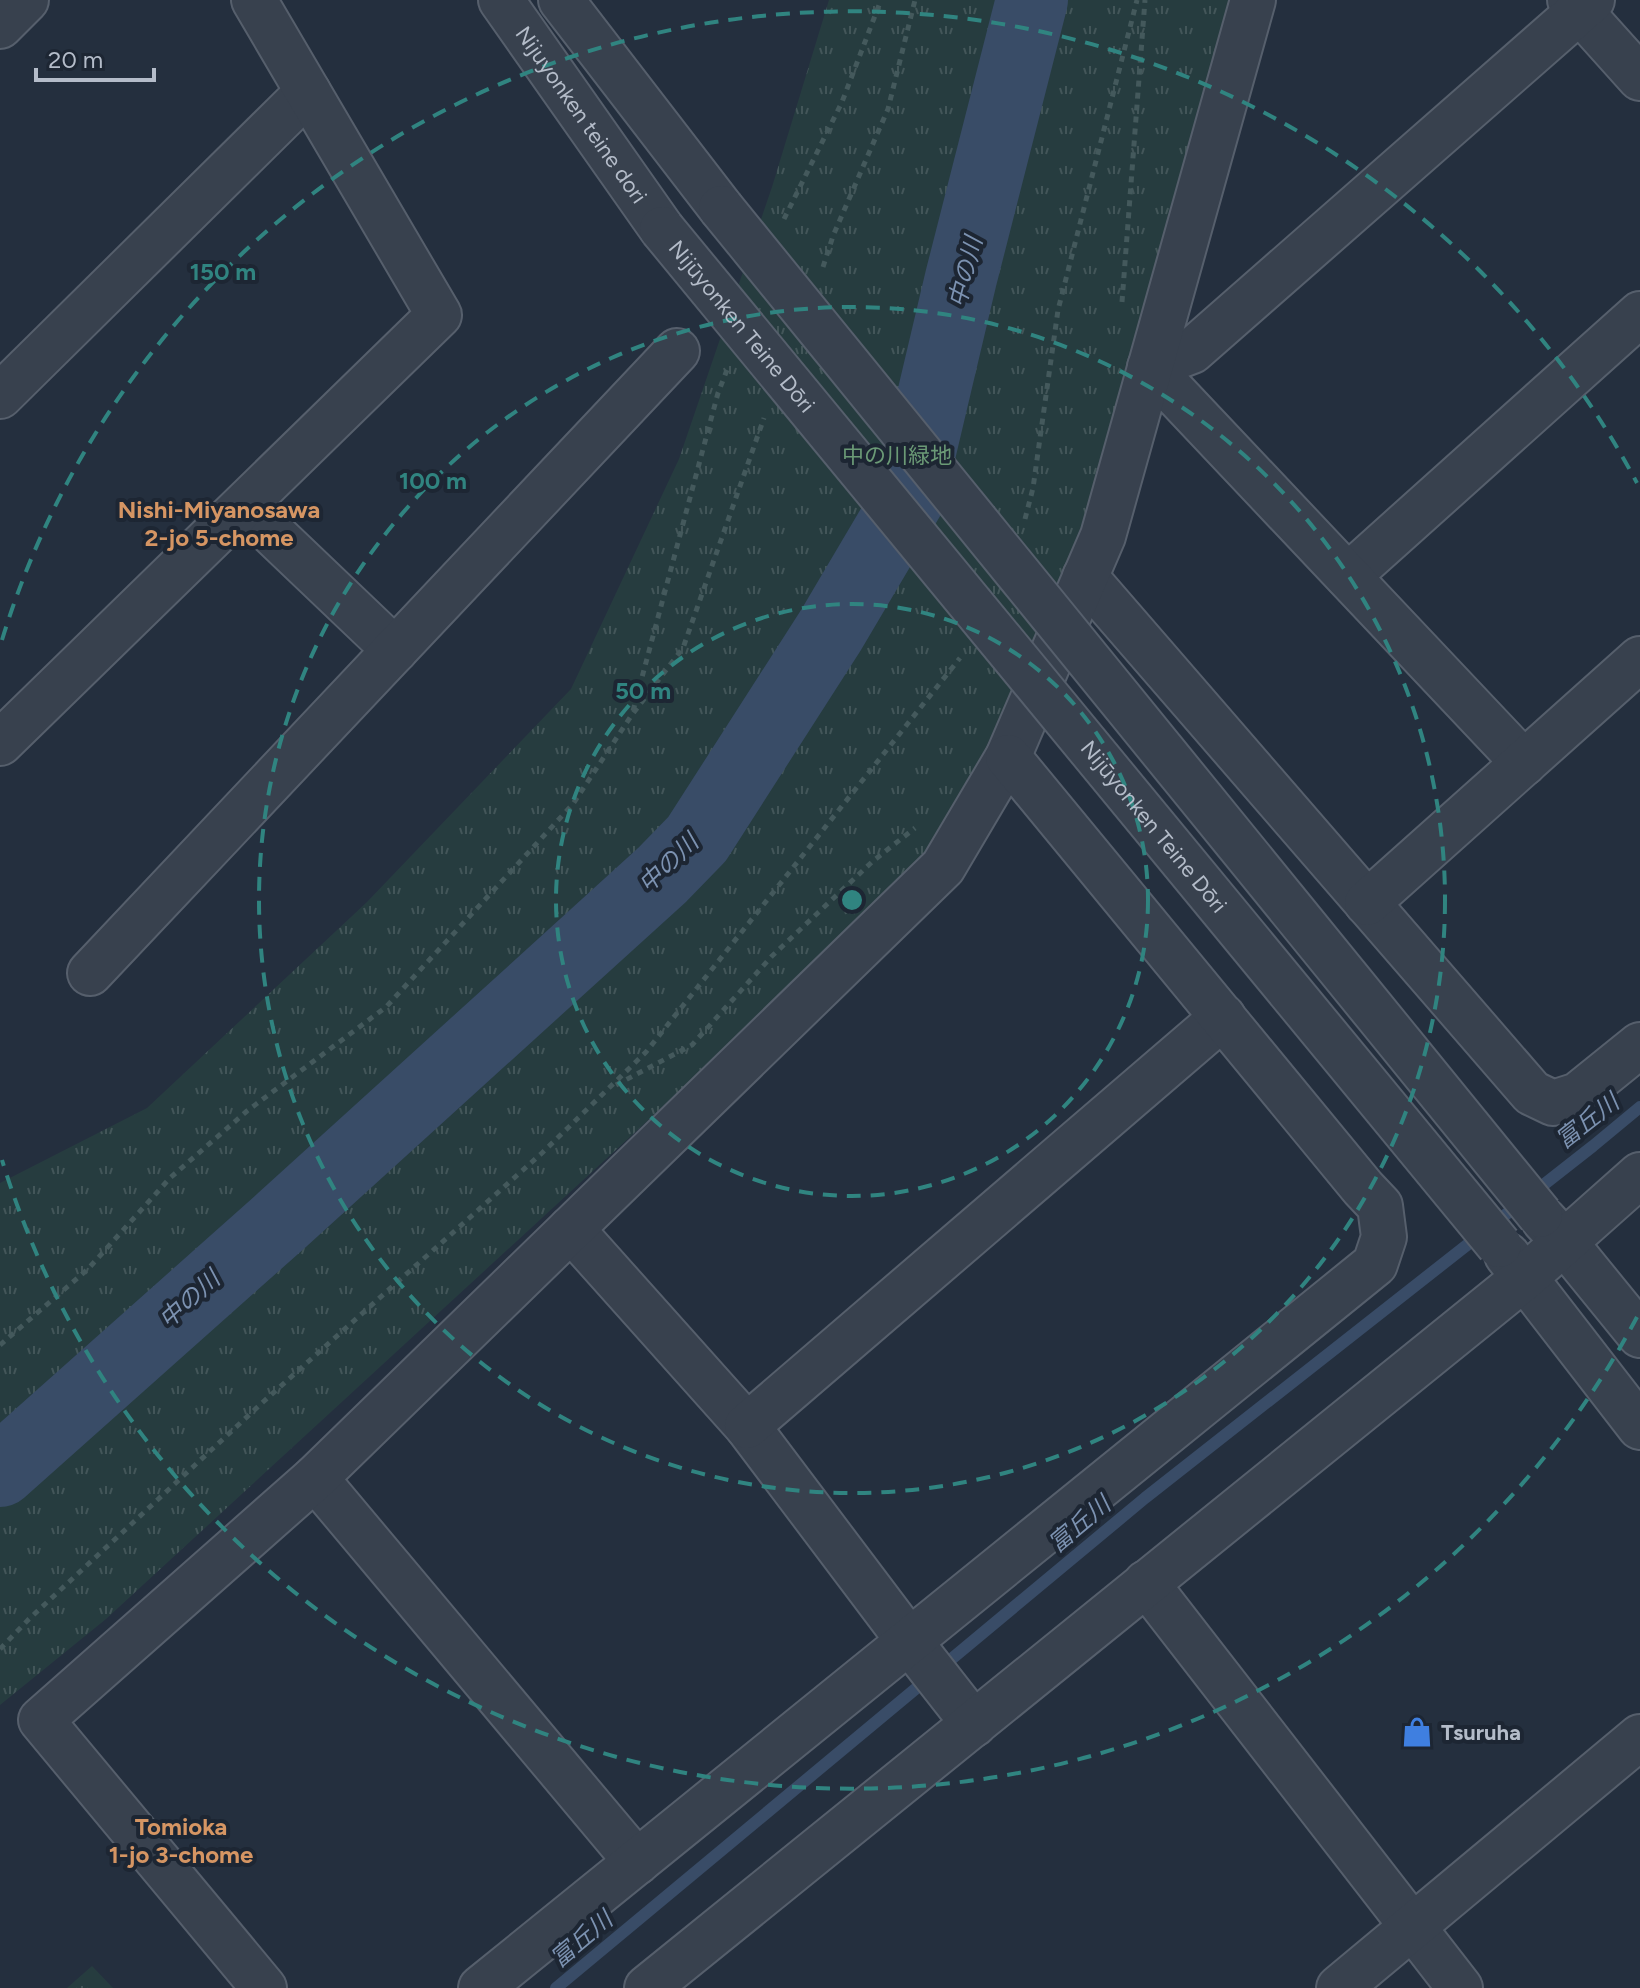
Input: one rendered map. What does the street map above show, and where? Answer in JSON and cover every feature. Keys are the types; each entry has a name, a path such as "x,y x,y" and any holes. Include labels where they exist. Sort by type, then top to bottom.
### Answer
{"street":[{"path":"0,26 26,0"},
{"path":"0,743 439,315 254,0"},
{"name":"Nijuyonken teine dori","path":"501,0 662,229"},
{"path":"561,0 721,208 1640,1335"},
{"path":"264,1988 41,1720 315,1478 943,867 1008,757 1103,536 1253,0"},
{"path":"1150,367 1192,351 1581,4 1640,78"},
{"path":"0,396 308,92"},
{"name":"Nijūyonken Teine Dōri","path":"662,229 1512,1262 1640,1427"},
{"path":"1348,576 1640,314"},
{"path":"90,973 677,351"},
{"path":"1150,367 1524,763"},
{"path":"244,506 395,650"},
{"path":"1085,577 1532,1093 1553,1103 1578,1095 1640,1045"},
{"path":"1367,903 1640,659"},
{"path":"481,1988 637,1862 915,1649 1375,1264 1384,1237 1380,1206 1008,757"},
{"path":"747,1426 1223,1017"},
{"path":"647,1988 965,1713 1146,1583 1552,1229 1640,1175"},
{"path":"571,1229 747,1426 965,1713"},
{"path":"315,1478 637,1862"},
{"path":"1146,1583 1460,1988"},
{"path":"1339,1988 1640,1737"}],"path":[{"path":"819,278 833,236 888,109 915,0"},
{"path":"1023,528 1033,488 1058,310 1137,0"},
{"path":"1122,303 1145,0"},
{"path":"0,1345 88,1269 170,1178 247,1111 386,1007 573,804 631,716 683,648 765,417"},
{"path":"0,1649 251,1413 542,1153 646,1052 960,658"},
{"path":"608,1089 692,1045 772,956 873,861 917,827"}],"green space":[{"name":"中の川緑地","path":"829,0 1237,0 1088,528 943,840 656,1113 106,1619 0,1705 0,1183 147,1108 367,902 571,689 679,459 772,187"},
{"path":"92,1966 113,1988 67,1988"}],"waterway":[{"name":"中の川","path":"0,1471 282,1220 662,875 697,839 831,630 909,498 1032,0"},
{"name":"富丘川","path":"556,1988 1145,1498 1640,1107"}],"place":[{"name":"Tsuruha","path":"1417,1732"}],"district":[{"name":"Nishi-Miyanosawa 2-jo 5-chome","path":"219,523"},
{"name":"Tomioka 1-jo 3-chome","path":"181,1840"}]}
